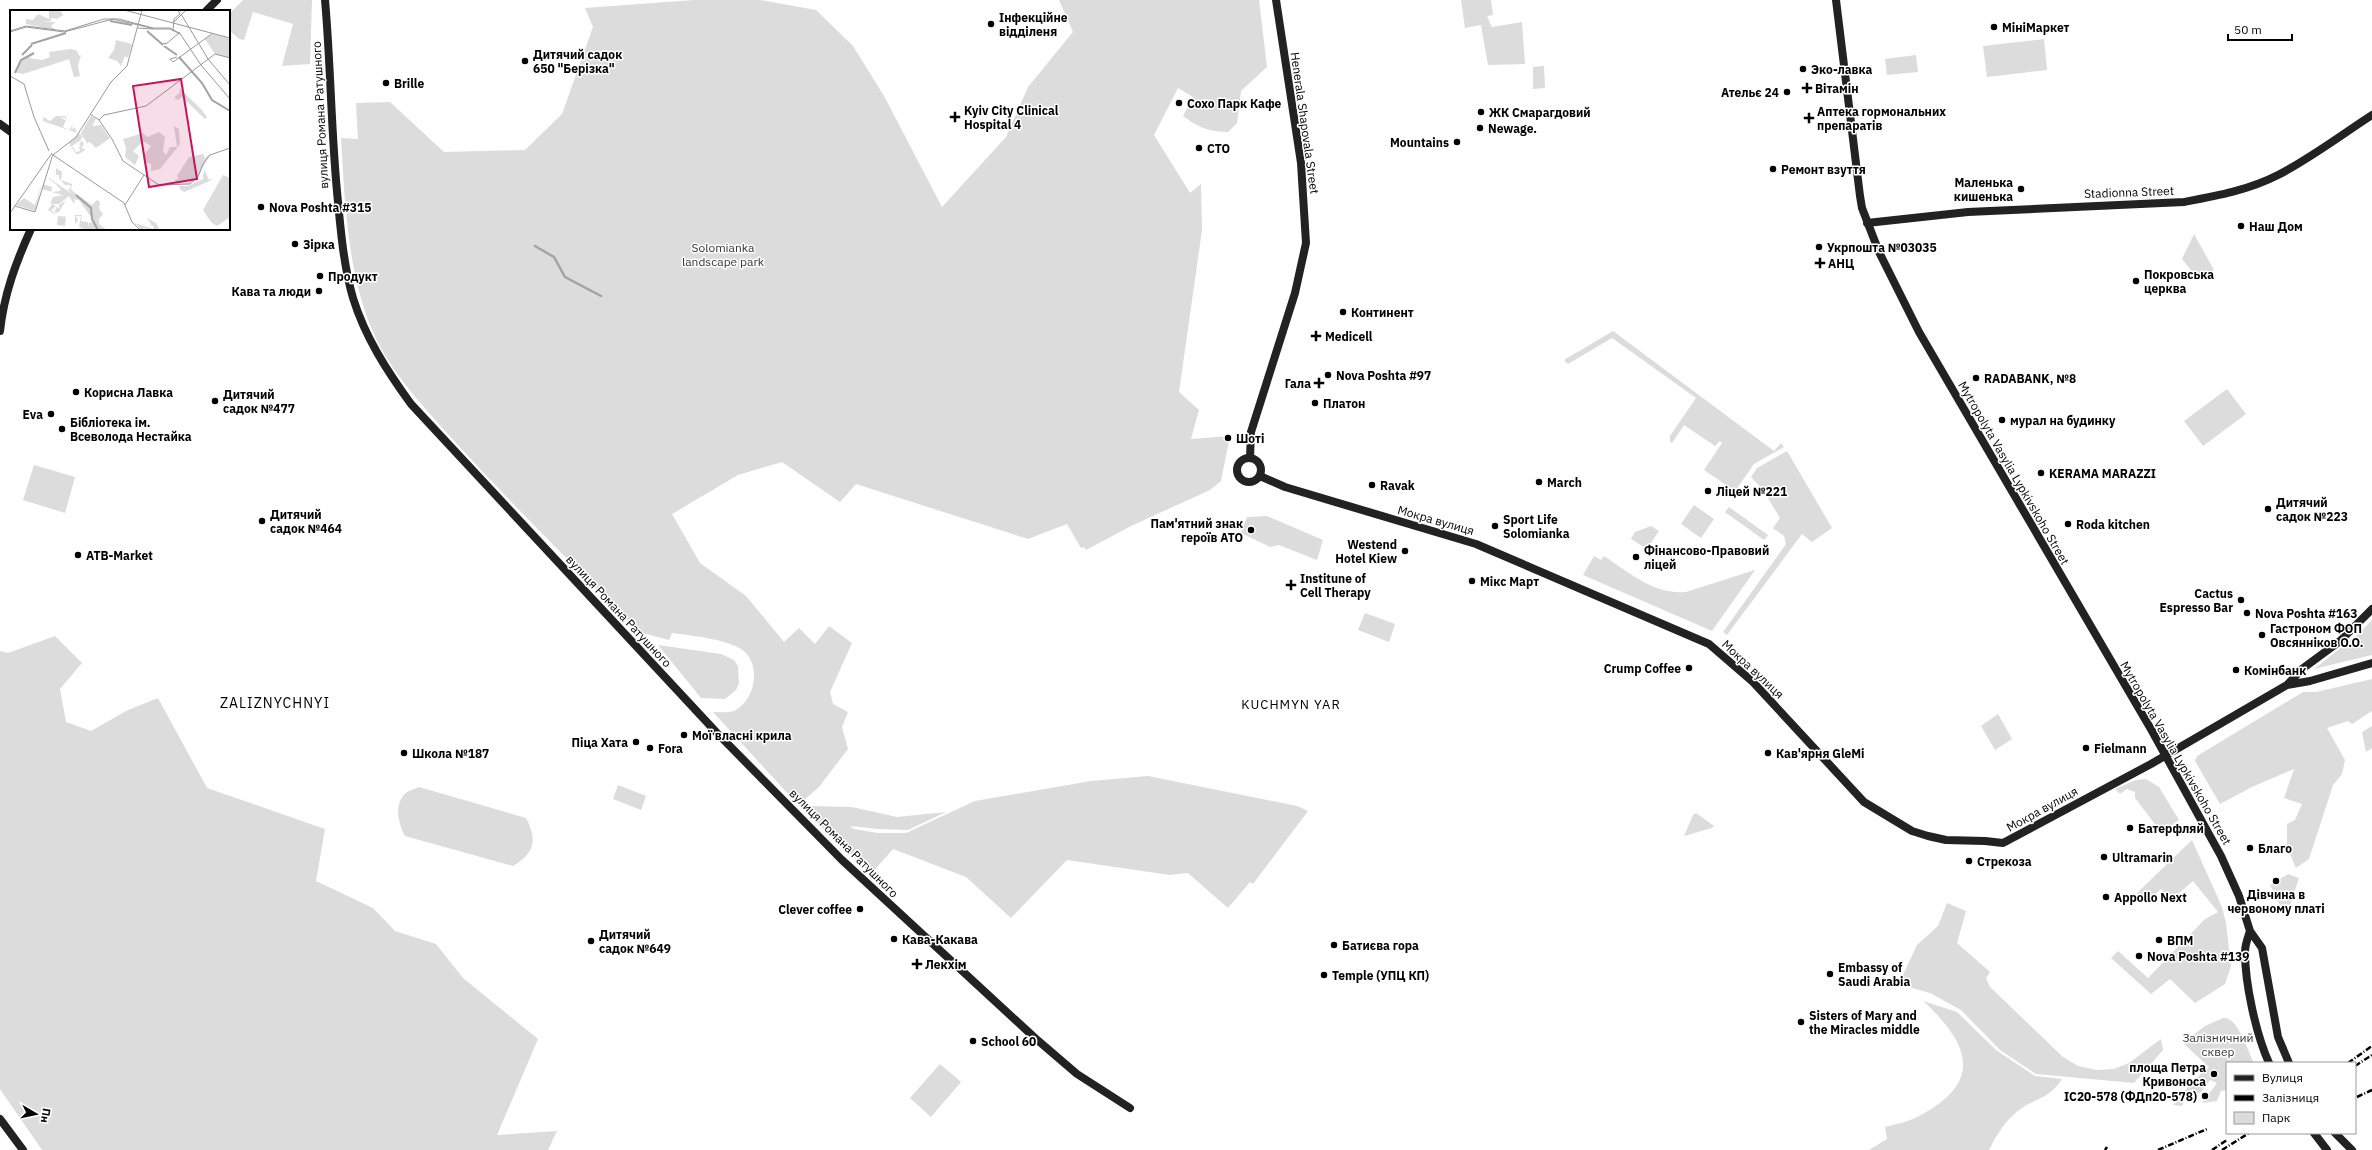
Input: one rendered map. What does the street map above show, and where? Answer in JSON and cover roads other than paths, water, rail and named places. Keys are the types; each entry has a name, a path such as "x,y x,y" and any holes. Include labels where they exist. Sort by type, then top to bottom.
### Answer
{"street":[{"path":"207,10 217,0"},
{"name":"вулиця Романа Ратушного","path":"325,0 335,173 344,253 353,298 363,325 393,380 411,404 615,624 842,860 1026,1030 1077,1074 1130,1108"},
{"name":"Henerala Shapovala Street","path":"1250,458 1251,432 1295,293 1306,243 1301,163 1276,0"},
{"name":"Mytropolyta Vasylia Lypkivskoho Street","path":"1836,0 1860,196 1867,223 1879,252 1919,332 2166,756 2221,856 2239,896 2250,931 2262,948 2278,1037 2289,1062"},
{"name":"Stadionna Street","path":"1867,223 1968,212 2184,202 2216,196 2249,187 2278,175 2372,115"},
{"path":"0,124 10,131"},
{"path":"0,331 10,280 31,230"},
{"path":"1250,458 1260,464 1262,471 1256,481 1248,483 1238,477 1237,466 1242,460 1250,458"},
{"name":"Мокра вулиця","path":"1260,476 1285,487 1476,544 1709,644 1753,682 1864,802 1912,831 1946,840 1985,840 2004,843 2166,756 2287,685"},
{"path":"2287,685 2302,669 2340,641 2372,609"},
{"path":"2287,685 2310,681 2372,663"},
{"path":"2250,931 2245,951 2252,1009 2257,1029 2269,1062"},
{"path":"0,1119 22,1150"},
{"path":"2315,1134 2327,1150"},
{"path":"2336,1134 2352,1150"}],"waterway":[{"path":"535,246 554,257 565,277 601,296"}],"railway":[{"path":"2349,1062 2372,1046"},
{"path":"2356,1065 2372,1055"},
{"path":"2357,1097 2372,1090"},
{"path":"2158,1150 2207,1129"},
{"path":"2222,1150 2247,1134"},
{"path":"2212,1150 2227,1140"}],"place":[{"name":"Інфекційне відділеня","path":"991,24"},
{"name":"МініМаркет","path":"1994,27"},
{"name":"Дитячий садок 650 \"Берізка\"","path":"525,61"},
{"name":"Эко-лавка","path":"1803,69"},
{"name":"Brille","path":"386,83"},
{"name":"Вітамін","path":"1807,88"},
{"name":"Ательє 24","path":"1787,92"},
{"name":"Сохо Парк Кафе","path":"1179,103"},
{"name":"ЖК Смарагдовий","path":"1481,112"},
{"name":"Kyiv City Clinical Hospital 4","path":"955,117"},
{"name":"Аптека гормональних препаратів","path":"1809,118"},
{"name":"Newage.","path":"1480,128"},
{"name":"Mountains","path":"1457,142"},
{"name":"СТО","path":"1199,148"},
{"name":"Ремонт взуття","path":"1773,169"},
{"name":"Маленька кишенька","path":"2021,189"},
{"name":"Nova Poshta #315","path":"261,207"},
{"name":"Наш Дом","path":"2241,226"},
{"name":"Зірка","path":"295,244"},
{"name":"Укрпошта №03035","path":"1819,247"},
{"name":"АНЦ","path":"1820,263"},
{"name":"Продукт","path":"320,276"},
{"name":"Покровська церква","path":"2136,281"},
{"name":"Кава та люди","path":"319,291"},
{"name":"Континент","path":"1343,312"},
{"name":"Medicell","path":"1316,336"},
{"name":"Nova Poshta #97","path":"1328,375"},
{"name":"RADABANK, №8","path":"1976,378"},
{"name":"Гала","path":"1319,383"},
{"name":"Корисна Лавка","path":"76,392"},
{"name":"Дитячий садок №477","path":"215,401"},
{"name":"Платон","path":"1315,403"},
{"name":"Eva","path":"51,414"},
{"name":"мурал на будинку","path":"2002,420"},
{"name":"Бібліотека ім. Всеволода Нестайка","path":"62,429"},
{"name":"Шоті","path":"1228,438"},
{"name":"KERAMA MARAZZI","path":"2041,473"},
{"name":"March","path":"1539,482"},
{"name":"Ravak","path":"1372,485"},
{"name":"Ліцей №221","path":"1708,491"},
{"name":"Дитячий садок №223","path":"2268,509"},
{"name":"Дитячий садок №464","path":"262,521"},
{"name":"Roda kitchen","path":"2068,524"},
{"name":"Sport Life Solomianka","path":"1495,526"},
{"name":"Пам'ятний знак героїв АТО","path":"1251,530"},
{"name":"Westend Hotel Kiew","path":"1405,551"},
{"name":"ATB-Market","path":"78,555"},
{"name":"Фінансово-Правовий ліцей","path":"1636,557"},
{"name":"Мікс Март","path":"1472,581"},
{"name":"Institune of Cell Therapy","path":"1291,585"},
{"name":"Cactus Espresso Bar","path":"2241,600"},
{"name":"Nova Poshta #163","path":"2247,613"},
{"name":"Гастроном ФОП Овсянніков О.О.","path":"2262,635"},
{"name":"Crump Coffee","path":"1689,668"},
{"name":"Комінбанк","path":"2236,670"},
{"name":"Мої власні крила","path":"684,735"},
{"name":"Піца Хата","path":"636,742"},
{"name":"Fora","path":"650,748"},
{"name":"Fielmann","path":"2086,748"},
{"name":"Школа №187","path":"404,753"},
{"name":"Кав'ярня GleMi","path":"1768,753"},
{"name":"Батерфляй","path":"2130,828"},
{"name":"Благо","path":"2250,848"},
{"name":"Ultramarin","path":"2104,857"},
{"name":"Стрекоза","path":"1969,861"},
{"name":"Дівчина в червоному платі","path":"2276,881"},
{"name":"Appollo Next","path":"2106,897"},
{"name":"Clever coffee","path":"860,909"},
{"name":"Кава-Какава","path":"894,939"},
{"name":"ВПМ","path":"2159,940"},
{"name":"Дитячий садок №649","path":"591,941"},
{"name":"Батиєва гора","path":"1334,945"},
{"name":"Nova Poshta #139","path":"2139,956"},
{"name":"Лекхім","path":"917,964"},
{"name":"Embassy of Saudi Arabia","path":"1830,974"},
{"name":"Temple (УПЦ КП)","path":"1324,975"},
{"name":"Sisters of Mary and the Miracles middle","path":"1801,1022"},
{"name":"School 60","path":"973,1041"},
{"name":"площа Петра Кривоноса","path":"2214,1074"},
{"name":"ІС20-578 (ФДп20-578)","path":"2205,1096"}],"district":[{"name":"ZALIZNYCHNYI","path":"275,703"},
{"name":"KUCHMYN YAR","path":"1291,704"}],"park label":[{"name":"Solomianka landscape park","path":"723,254"},
{"name":"Залізничний сквер","path":"2218,1044"}]}
